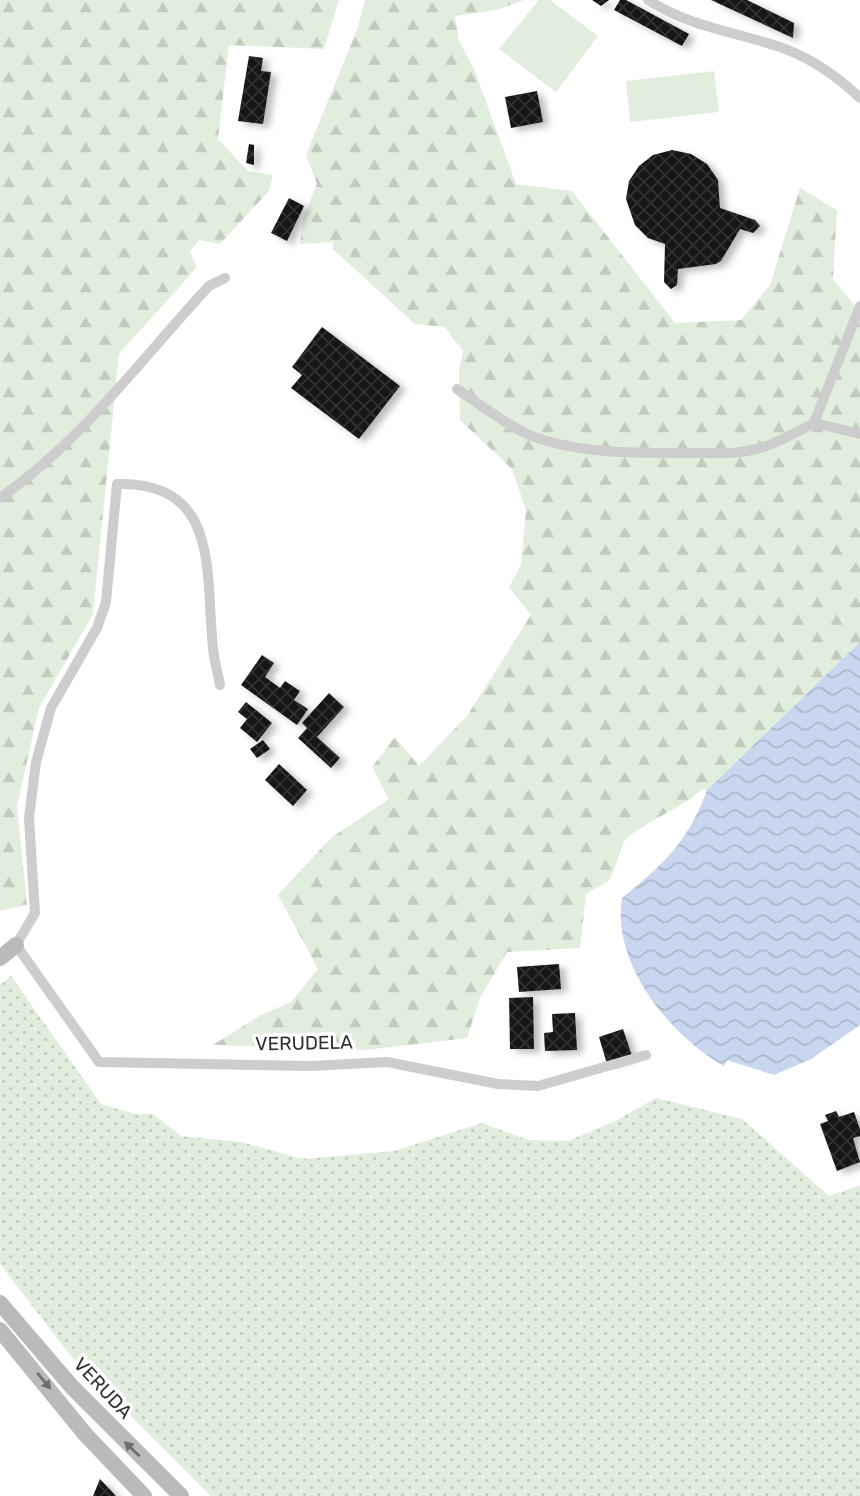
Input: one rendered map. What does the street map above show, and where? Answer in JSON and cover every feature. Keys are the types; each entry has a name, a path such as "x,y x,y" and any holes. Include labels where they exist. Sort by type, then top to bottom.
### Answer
{"main road":[{"path":"0,958 16,945"},
{"name":"VERUDA","path":"0,1303 72,1387 181,1496"},
{"name":"VERUDA","path":"0,1331 85,1434 144,1496"}],"street":[{"path":"648,0 675,17 775,45 836,75 860,98"},
{"path":"0,498 75,433 209,286 225,278"},
{"path":"457,389 525,433 557,444 608,450 751,452 774,445 814,423 860,306"},
{"path":"814,423 841,432 860,434"},
{"path":"16,945 35,912 29,818 36,762 51,708 97,628 106,602 117,484 142,483 166,491 184,505 197,524 206,555 213,651 220,685"},
{"name":"VERUDELA","path":"16,945 99,1062 311,1066 387,1062 498,1084 538,1086 646,1055"}],"green space":[{"path":"0,0 339,0 324,49 229,45 218,139 248,171 273,175 269,191 220,244 199,240 190,252 197,267 119,354 93,614 39,708 17,806 27,905 0,911"},
{"path":"365,0 524,0 496,10 455,16 459,41 474,69 516,184 572,191 675,323 741,320 770,285 800,188 837,210 833,279 860,312 860,642 707,790 702,789 629,836 623,843 610,880 586,894 580,948 507,952 480,998 467,1038 366,1050 213,1045 261,1015 291,1002 318,969 278,895 331,838 389,799 372,767 395,737 419,766 467,716 531,615 509,587 521,565 526,510 512,469 460,420 459,370 463,351 445,327 415,324 333,249 333,242 300,244 303,219 317,184 306,155 358,27"},
{"path":"539,0 550,0 598,36 556,92 499,49"},
{"path":"714,71 719,112 630,122 626,81"},
{"path":"11,976 101,1104 136,1114 153,1114 181,1136 241,1142 302,1159 394,1151 482,1123 528,1140 568,1141 615,1121 656,1098 742,1119 829,1196 860,1185 860,1496 211,1496 70,1355 0,1264 0,985"}],"water":[{"path":"860,642 860,1025 811,1059 774,1075 727,1060 724,1066 704,1053 665,1017 635,972 621,923 622,898 673,851 692,824 707,790"}],"building":[{"path":"592,0 609,0 601,6"},
{"path":"620,0 626,0 689,34 682,46 614,10"},
{"path":"711,0 747,0 794,23 793,38"},
{"path":"249,56 263,58 261,71 271,72 263,124 238,121"},
{"path":"537,91 543,122 511,128 505,97"},
{"path":"249,144 254,145 254,165 246,163"},
{"path":"672,150 691,154 707,164 718,180 720,208 755,220 760,226 753,233 740,229 721,261 716,264 678,269 677,285 671,289 664,282 665,244 648,238 635,225 626,199 629,181 639,166 653,155"},
{"path":"289,198 304,206 287,241 271,233"},
{"path":"322,327 400,386 359,439 291,388 302,375 292,367"},
{"path":"262,655 274,663 265,677 280,688 285,681 300,691 294,700 308,709 297,725 241,685"},
{"path":"329,693 344,707 317,737 340,758 331,768 298,738 307,728 302,723"},
{"path":"246,702 272,723 257,742 240,728 247,719 238,712"},
{"path":"263,740 270,749 257,758 250,749"},
{"path":"279,764 307,790 293,806 265,780"},
{"path":"559,964 561,989 519,992 517,967"},
{"path":"533,997 534,1049 510,1049 509,998"},
{"path":"575,1013 577,1050 545,1051 544,1033 553,1032 552,1014"},
{"path":"623,1029 632,1056 607,1064 599,1037"},
{"path":"836,1111 839,1117 854,1112 860,1129 860,1136 853,1138 860,1162 837,1171 820,1124 828,1121 825,1115"},
{"path":"100,1479 116,1496 93,1496"}]}
